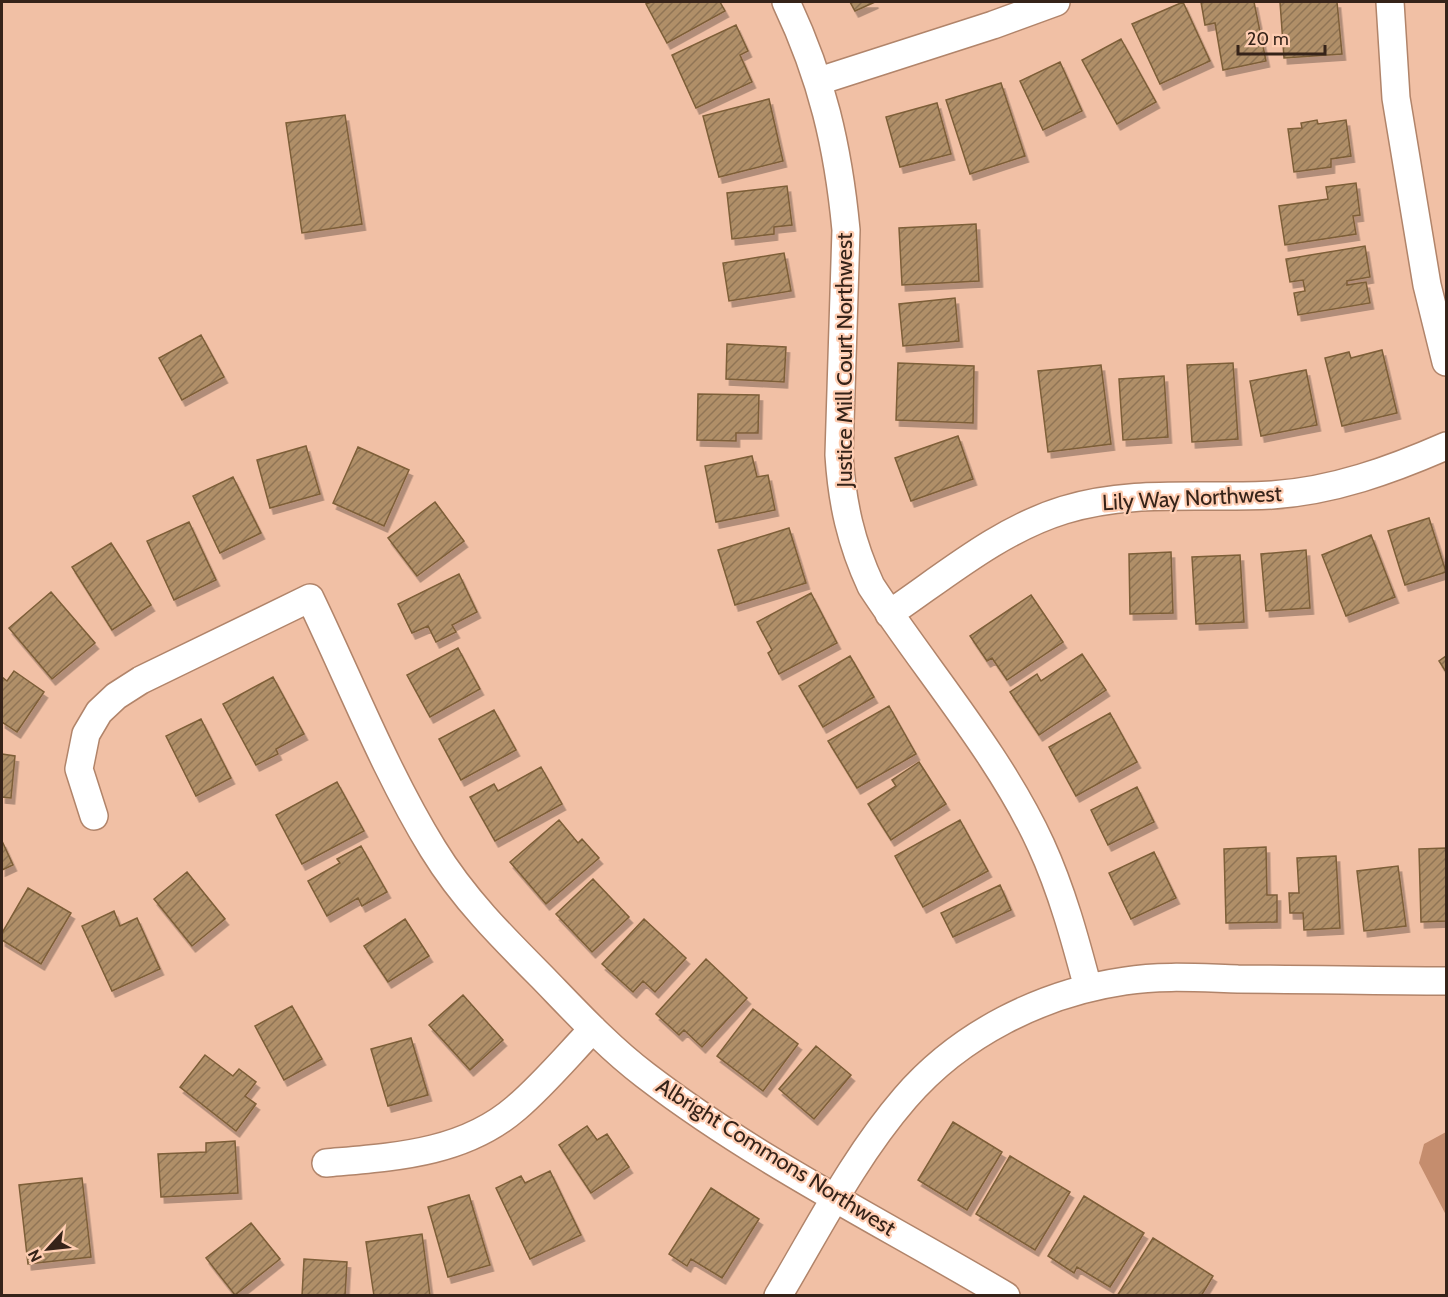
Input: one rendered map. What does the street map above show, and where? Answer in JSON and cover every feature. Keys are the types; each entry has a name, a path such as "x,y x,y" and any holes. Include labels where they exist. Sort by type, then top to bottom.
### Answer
{"street":[{"name":"Justice Mill Court Northwest","path":"786,2 819,81 837,154 846,230 839,455 841,491 857,556 871,586 991,759 1015,796 1041,844 1072,924 1088,988"},
{"path":"819,81 993,26 1056,2"},
{"path":"1390,2 1398,110 1427,285 1446,362"},
{"name":"Lily Way Northwest","path":"890,614 1009,533 1037,519 1066,509 1137,497 1264,495 1307,490 1378,473 1446,446"},
{"name":"Albright Commons Northwest","path":"94,816 79,769 86,734 99,712 116,696 141,680 310,598 405,799 433,849 464,894 496,932 593,1029 642,1073 688,1108 1006,1296"},
{"path":"778,1296 880,1129 907,1096 951,1053 1005,1019 1088,988 1126,980 1173,978 1446,981"},
{"path":"326,1164 409,1155 468,1138 515,1109 593,1029"}],"shaded area":[{"path":"1446,1132 1446,1215 1419,1163 1424,1144"}],"building":[{"path":"651,2 720,2 725,11 667,43 646,4"},
{"path":"850,2 875,2 855,11"},
{"path":"1183,2 1210,61 1160,84 1132,24"},
{"path":"1201,2 1254,2 1266,61 1223,70 1215,23 1205,25"},
{"path":"1280,2 1337,2 1342,54 1284,58"},
{"path":"736,25 748,51 740,55 752,82 696,108 672,55"},
{"path":"1121,39 1156,102 1117,124 1082,60"},
{"path":"1060,62 1082,111 1043,130 1020,81"},
{"path":"1001,83 1025,156 970,174 946,100"},
{"path":"769,99 783,161 719,177 703,116"},
{"path":"937,103 951,154 900,167 886,117"},
{"path":"345,115 362,224 302,233 286,123"},
{"path":"1317,120 1318,124 1346,120 1351,156 1331,159 1331,167 1294,172 1288,129 1302,128 1301,123"},
{"path":"1356,183 1360,215 1353,216 1356,234 1285,245 1279,206 1328,199 1326,187"},
{"path":"787,186 792,225 774,227 774,234 732,239 727,193"},
{"path":"976,224 979,281 902,285 899,228"},
{"path":"1365,246 1370,277 1347,281 1347,285 1366,282 1370,303 1298,315 1294,293 1305,291 1303,280 1290,282 1286,259"},
{"path":"784,253 791,291 729,301 723,263"},
{"path":"955,298 959,341 903,346 899,304"},
{"path":"201,335 224,377 182,400 159,358"},
{"path":"727,344 786,347 784,382 726,379"},
{"path":"1382,350 1397,413 1342,426 1325,358 1349,352 1351,358"},
{"path":"898,363 974,366 973,423 896,420"},
{"path":"1233,363 1238,439 1192,442 1187,365"},
{"path":"1101,365 1111,444 1048,452 1038,371"},
{"path":"1306,370 1317,425 1261,436 1250,381"},
{"path":"1164,376 1168,437 1123,440 1119,379"},
{"path":"698,394 759,395 758,433 736,433 736,441 697,440"},
{"path":"958,436 973,479 911,501 895,458"},
{"path":"306,446 320,494 270,508 257,460"},
{"path":"358,447 409,470 384,526 333,503"},
{"path":"752,456 757,477 768,475 775,510 716,522 705,466"},
{"path":"233,477 261,533 220,553 193,496"},
{"path":"435,502 464,541 417,576 388,538"},
{"path":"1429,518 1446,572 1405,585 1388,531"},
{"path":"189,522 216,580 174,600 147,541"},
{"path":"789,528 806,583 735,605 718,550"},
{"path":"1371,535 1395,597 1346,616 1322,555"},
{"path":"111,543 151,605 112,630 72,567"},
{"path":"1306,550 1310,608 1266,611 1261,554"},
{"path":"1171,552 1173,613 1130,614 1129,554"},
{"path":"1240,555 1244,622 1196,624 1192,557"},
{"path":"459,574 477,612 452,625 456,632 436,642 428,626 412,633 398,604"},
{"path":"51,592 95,643 52,679 9,628"},
{"path":"811,593 837,643 779,674 768,653 772,650 757,622"},
{"path":"1031,595 1063,642 1007,680 992,658 987,661 970,636"},
{"path":"458,648 480,689 430,717 407,675"},
{"path":"1082,654 1106,690 1039,735 1010,692 1037,674 1041,681"},
{"path":"850,656 874,697 823,727 799,686"},
{"path":"1446,656 1446,672 1439,661"},
{"path":"14,671 44,692 17,732 2,722 2,677 7,681"},
{"path":"273,677 304,734 276,749 278,754 256,765 223,704"},
{"path":"889,706 916,754 857,788 828,741"},
{"path":"494,710 516,750 461,780 439,739"},
{"path":"1110,713 1137,762 1076,796 1049,747"},
{"path":"201,719 231,778 196,796 166,736"},
{"path":"2,754 15,756 11,798 2,797"},
{"path":"919,762 946,804 891,840 868,804 896,786 892,780"},
{"path":"541,767 562,804 495,841 470,797 494,784 498,791"},
{"path":"337,782 364,831 302,864 276,815"},
{"path":"1137,787 1154,822 1108,845 1091,810"},
{"path":"559,820 578,843 582,839 599,858 546,904 510,862"},
{"path":"960,820 988,871 923,907 895,856"},
{"path":"2,841 13,865 2,870"},
{"path":"361,846 387,892 362,906 358,898 327,916 308,881 340,863 337,859"},
{"path":"1266,847 1267,895 1277,895 1277,922 1226,923 1224,849"},
{"path":"1446,848 1446,921 1421,922 1419,849"},
{"path":"1154,852 1176,898 1131,919 1109,873"},
{"path":"1336,856 1340,928 1304,930 1303,913 1290,913 1289,893 1299,893 1297,858"},
{"path":"1398,866 1406,926 1364,931 1357,871"},
{"path":"187,872 225,919 192,946 154,899"},
{"path":"593,879 629,917 592,952 556,914"},
{"path":"1000,885 1011,910 953,937 941,913"},
{"path":"28,888 71,913 41,964 2,940 2,933"},
{"path":"114,911 120,926 137,918 160,969 112,991 82,926"},
{"path":"405,919 429,956 388,982 364,946"},
{"path":"644,919 686,958 655,992 643,981 633,992 602,964"},
{"path":"706,959 747,998 702,1047 684,1030 679,1035 656,1014"},
{"path":"463,995 503,1040 470,1070 429,1025"},
{"path":"292,1006 322,1059 284,1080 255,1026"},
{"path":"753,1009 798,1044 763,1091 717,1056"},
{"path":"411,1038 428,1095 388,1106 371,1049"},
{"path":"816,1046 851,1075 814,1119 779,1089"},
{"path":"205,1055 233,1076 239,1069 256,1082 245,1096 256,1104 236,1131 180,1087"},
{"path":"953,1122 1002,1152 967,1210 918,1180"},
{"path":"587,1126 597,1140 607,1134 629,1167 591,1193 559,1145"},
{"path":"235,1141 238,1193 161,1197 158,1154 206,1152 206,1143"},
{"path":"1010,1156 1070,1192 1035,1250 976,1214"},
{"path":"550,1171 581,1235 530,1259 496,1188 521,1176 525,1183"},
{"path":"82,1178 91,1257 28,1264 19,1185"},
{"path":"711,1188 759,1219 722,1278 691,1259 687,1266 669,1254"},
{"path":"469,1195 490,1265 448,1277 428,1207"},
{"path":"1084,1196 1144,1233 1110,1287 1077,1267 1074,1273 1048,1256"},
{"path":"251,1223 280,1259 235,1295 206,1258"},
{"path":"422,1234 430,1296 374,1296 366,1242"},
{"path":"1153,1238 1213,1276 1201,1296 1117,1296"},
{"path":"304,1259 347,1262 345,1296 302,1296"}]}
